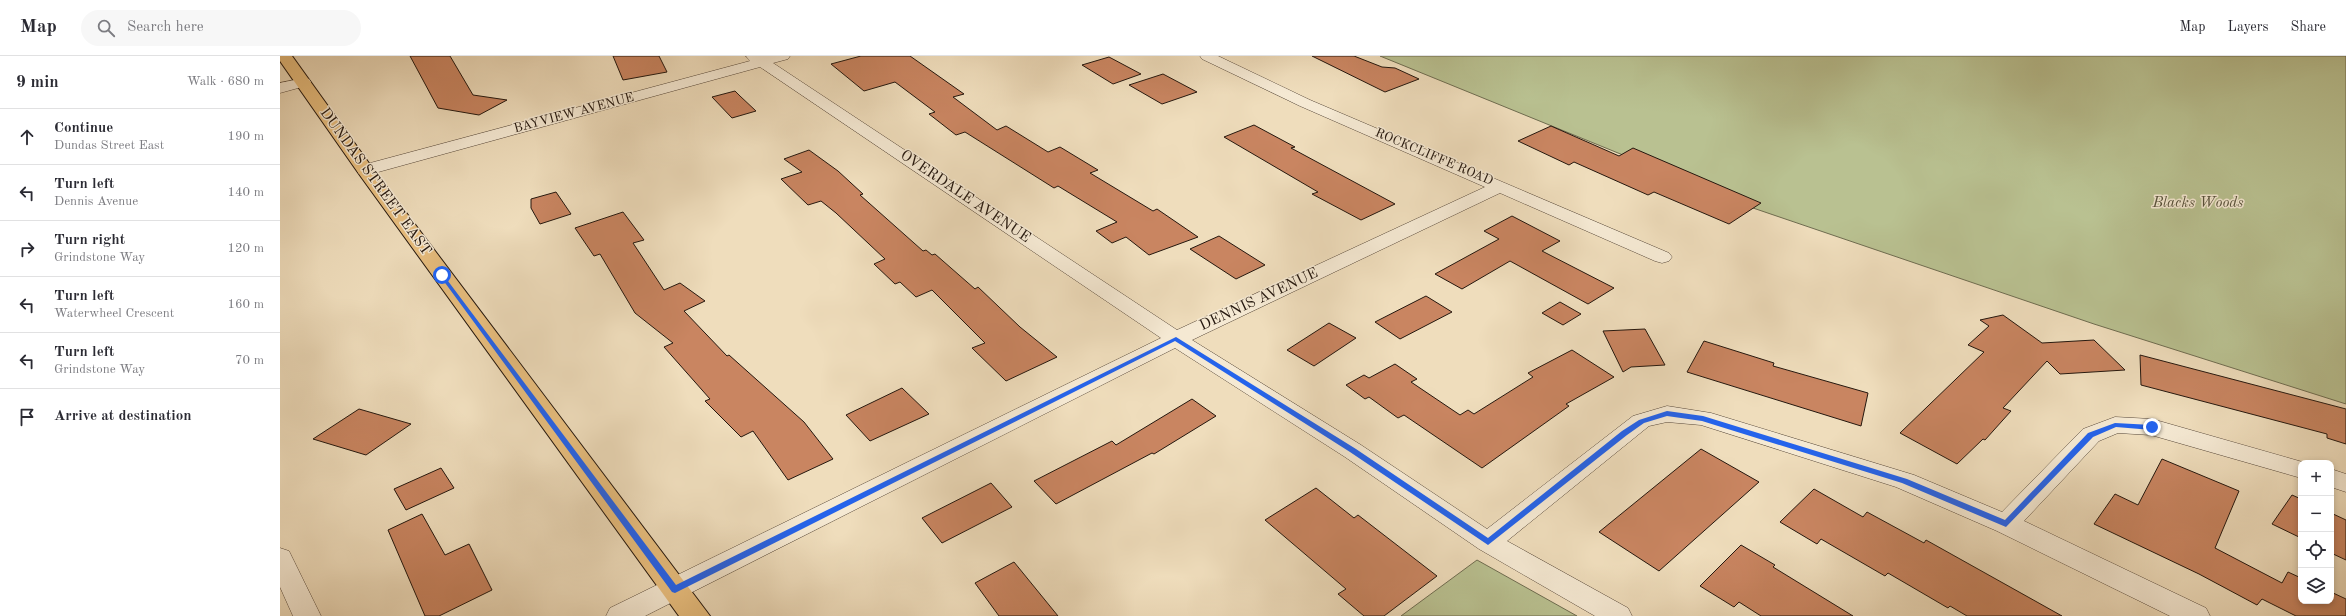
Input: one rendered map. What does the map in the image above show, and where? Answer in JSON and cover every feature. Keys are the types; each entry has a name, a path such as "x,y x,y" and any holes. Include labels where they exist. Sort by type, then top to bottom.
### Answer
{"main road":[{"name":"DUNDAS STREET EAST","path":"284,56 304,82 365,170 696,616"}],"street":[{"name":"BAYVIEW AVENUE","path":"365,170 758,59 783,56"},
{"name":"ROCKCLIFFE ROAD","path":"1207,56 1305,103 1501,186 1662,257"},
{"name":"OVERDALE AVENUE","path":"758,59 1176,338 1353,451 1488,542 1618,616"},
{"path":"280,88 304,82"},
{"name":"DENNIS AVENUE","path":"620,616 1176,338 1501,186"},
{"path":"1488,542 1625,433 1642,421 1667,414 1703,418 1905,481 2006,524 2196,616"},
{"path":"2006,524 2091,435 2115,425 2152,427 2298,469"},
{"path":"2334,479 2346,483"},
{"path":"280,558 307,616"}],"green space":[{"name":"Blacks Woods","path":"1380,56 2346,56 2346,404 2094,324 1753,208"},
{"path":"1477,560 1577,616 1401,616"}],"building":[{"path":"410,56 450,56 473,95 507,100 479,115 438,108"},
{"path":"613,56 659,56 667,72 623,80"},
{"path":"861,56 910,56 964,94 953,97 997,130 1006,126 1048,152 1060,147 1098,170 1090,173 1153,211 1157,209 1198,237 1149,255 1126,237 1112,243 1096,231 1117,222 1058,186 1054,188 965,132 956,135 929,114 935,112 895,82 864,91 831,64"},
{"path":"1312,56 1354,56 1382,67 1395,68 1419,79 1385,92"},
{"path":"1109,57 1141,74 1113,84 1082,65"},
{"path":"1163,74 1197,92 1162,104 1129,85"},
{"path":"735,91 756,111 732,118 712,97"},
{"path":"1254,125 1295,147 1291,148 1395,204 1361,220 1312,194 1318,192 1224,137"},
{"path":"1551,126 1619,156 1633,148 1761,203 1729,224 1654,192 1648,195 1574,162 1569,165 1518,141"},
{"path":"809,150 838,171 863,194 860,195 923,251 926,250 932,255 935,254 975,289 978,287 1020,327 1057,357 1006,381 972,348 985,343 932,290 916,297 900,282 895,284 874,264 885,259 836,213 821,201 808,205 781,179 802,172 784,159"},
{"path":"556,192 571,214 540,224 531,208 531,199"},
{"path":"623,212 644,240 633,243 664,290 680,283 705,301 684,311 727,356 729,355 804,422 833,459 788,480 753,431 741,437 705,401 710,399 664,347 673,343 635,313 600,254 594,256 575,228"},
{"path":"1512,216 1560,241 1542,251 1614,288 1588,304 1510,261 1462,289 1435,274 1499,239 1484,231"},
{"path":"1219,236 1265,265 1236,279 1190,249"},
{"path":"1426,296 1452,312 1400,339 1375,322"},
{"path":"1560,302 1581,314 1563,325 1542,313"},
{"path":"2003,315 2042,343 2094,340 2125,370 2060,374 2047,361 2003,408 2011,411 1985,440 1983,439 1957,464 1900,433 1984,352 1968,345 1989,326 1980,320"},
{"path":"1329,323 1356,338 1314,366 1287,350"},
{"path":"1645,329 1665,365 1631,367 1623,372 1603,331"},
{"path":"1704,341 1774,363 1773,366 1868,393 1861,426 1687,372"},
{"path":"1572,350 1614,377 1566,404 1569,406 1482,468 1404,415 1398,418 1369,397 1365,399 1346,385 1364,375 1369,378 1395,364 1417,379 1411,382 1460,415 1468,410 1474,414 1533,377 1528,373"},
{"path":"2140,355 2346,409 2346,444 2327,438 2327,434 2141,385"},
{"path":"902,388 929,414 870,441 846,415"},
{"path":"1192,399 1216,416 1154,454 1152,453 1056,504 1034,481 1112,441 1116,445"},
{"path":"359,409 411,424 366,455 313,439"},
{"path":"1701,449 1759,482 1659,571 1599,532"},
{"path":"2162,459 2239,491 2215,548 2282,583 2288,572 2298,577 2298,604 2334,604 2334,593 2346,599 2346,616 2296,616 2262,599 2257,605 2199,574 2094,524 2115,494 2138,505"},
{"path":"441,468 454,488 406,510 394,489"},
{"path":"991,483 1012,507 942,543 922,518"},
{"path":"1316,488 1354,518 1358,515 1437,576 1384,616 1364,616 1338,594 1346,589 1265,520"},
{"path":"1814,489 1863,517 1867,512 1924,543 1926,540 2062,616 1967,616 1950,606 1948,608 1888,573 1885,576 1821,539 1817,544 1780,522"},
{"path":"2292,495 2298,498 2298,537 2272,524"},
{"path":"422,514 445,555 469,544 492,590 439,616 425,616 388,530"},
{"path":"2334,514 2346,520 2346,560 2334,554"},
{"path":"1741,545 1775,565 1773,567 1853,616 1761,616 1739,602 1734,607 1700,586"},
{"path":"1014,562 1058,616 999,616 975,583"}],"route":[{"path":"442,275 675,589 1176,338 1353,451 1488,542 1625,433 1642,421 1667,414 1703,418 1905,481 2006,524 2091,435 2115,425 2152,427"}]}
